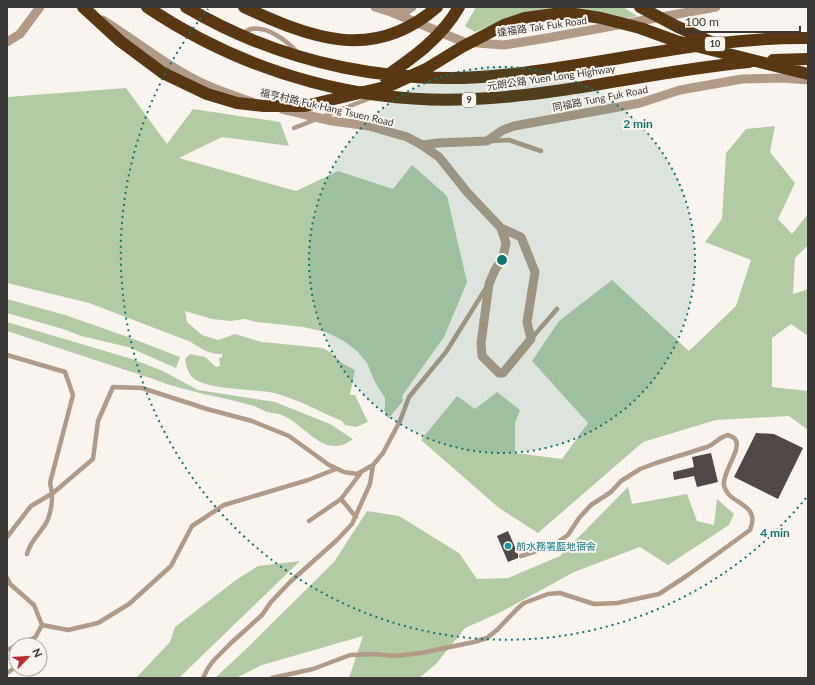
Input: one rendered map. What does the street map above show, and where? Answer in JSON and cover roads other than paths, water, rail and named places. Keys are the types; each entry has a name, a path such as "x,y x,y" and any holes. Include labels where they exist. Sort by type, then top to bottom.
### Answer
{"highway":[{"path":"82,7 120,41 153,66 186,85 207,94 237,103 277,107 305,106 389,86 426,69 462,47 504,25 525,18 554,14 575,14 601,18 640,28 676,41 808,74"},
{"name":"元朗公路 Yuen Long Highway","path":"147,7 184,31 255,64 286,75 339,89 401,98 449,100 493,98 546,92 721,64 808,59"},
{"name":"元朗公路 Yuen Long Highway","path":"186,7 210,21 239,34 304,58 335,66 382,75 405,77 461,78 531,72 717,43 774,38 808,38"},
{"path":"244,7 306,33 334,39 355,41 377,38 399,32 416,23 437,7"},
{"path":"356,95 384,78 427,47 448,23 459,7"},
{"name":"10","path":"640,7 676,26 747,58"}],"street":[{"path":"7,42 20,34 40,7"},
{"name":"福亨村路 Fuk Hang Tsuen Road","path":"82,7 127,35 158,57 200,82 250,101 332,121 369,126 407,137 439,157 467,192 501,228"},
{"name":"達福路 Tak Fuk Road","path":"375,7 391,12 464,42 504,45 716,7"},
{"path":"391,12 406,11 412,7"},
{"name":"同福路 Tung Fuk Road","path":"422,145 487,140 503,130 514,126 640,103 680,90 742,80 782,78 808,80"},
{"path":"501,228 521,237 535,272 527,322 531,339 503,373 498,373 482,356 481,343 489,284 503,257 506,243 501,228"}],"lane":[{"path":"294,128 390,90 426,69"},
{"path":"487,140 509,140 542,151"},
{"path":"7,537 31,506 53,493 93,459 98,421 113,387 142,388 207,409 252,421 289,436 329,465 344,472 357,474 361,472 373,465 383,453 400,421 409,396 446,352 489,284"},
{"path":"531,339 557,309"},
{"path":"7,355 65,372 73,395 50,483 53,493 48,520 29,545 26,554"},
{"path":"272,678 313,669 350,655 376,654 394,656 421,653 474,642 487,638 524,603 548,594 560,594 594,604 617,603 659,594 750,530 753,523 749,509 733,498 725,490 724,482 726,472 737,449 738,443 735,439 728,435 723,436 714,444 707,447 640,469 621,481 611,492 591,505 579,518 568,535 552,546 521,556"},
{"path":"203,678 214,660 262,615 271,602 290,582 337,540 352,524 370,484 373,465"},
{"path":"42,626 68,630 98,623 129,604 172,566 192,526 205,517 224,505 308,480 336,468"},
{"path":"309,522 341,499 361,472"},
{"path":"341,499 356,517"},
{"path":"7,578 10,584 34,605 42,626"},
{"path":"35,637 42,626"}],"place":[{"name":"前水務署藍地宿舍","path":"508,546"}]}
